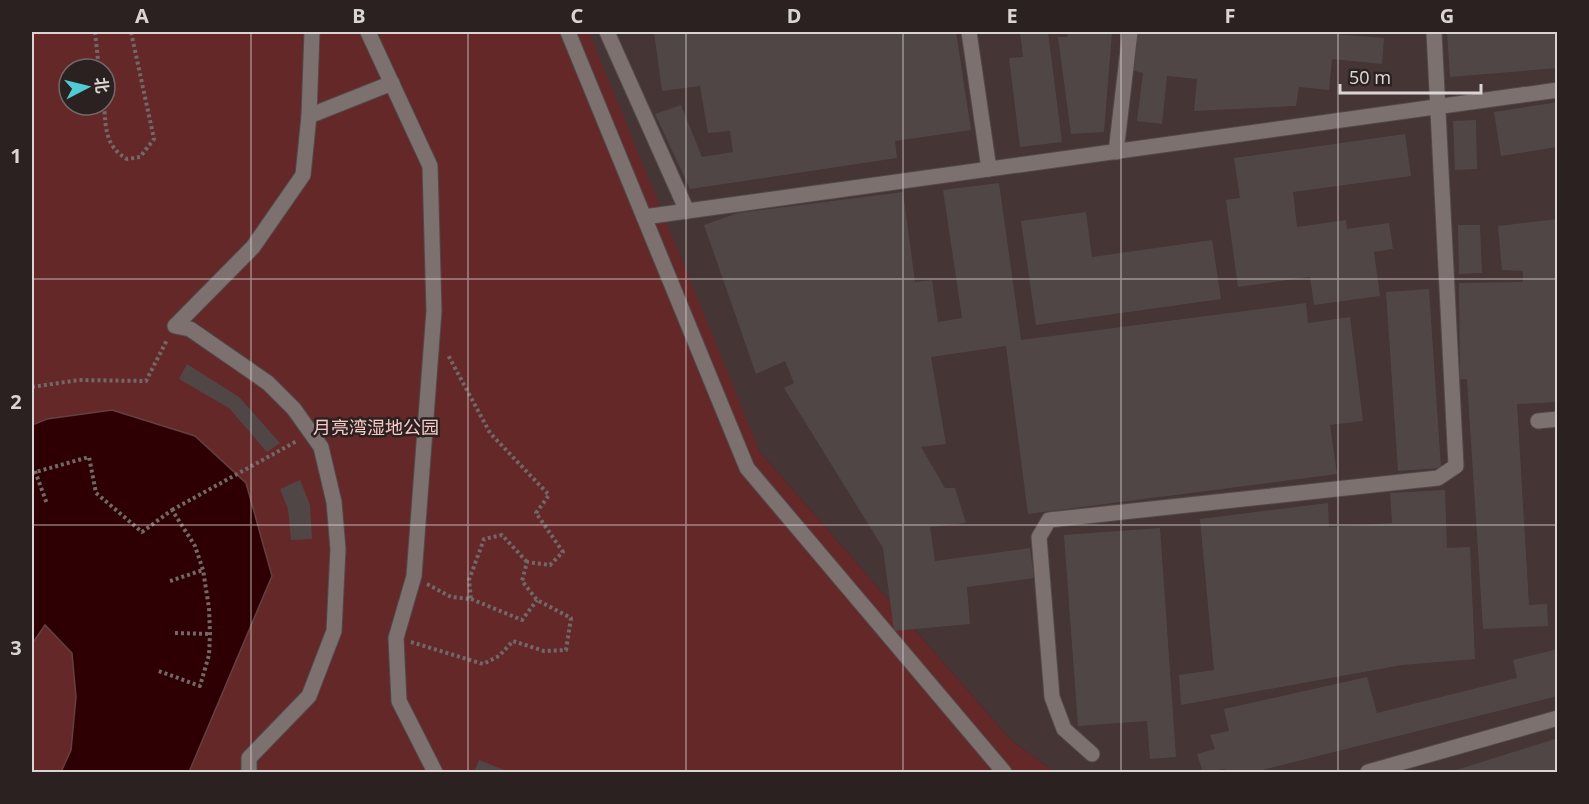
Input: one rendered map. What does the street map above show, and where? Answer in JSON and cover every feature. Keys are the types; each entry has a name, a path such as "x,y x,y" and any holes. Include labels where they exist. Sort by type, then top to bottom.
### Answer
{"street":[{"path":"175,326 253,247 303,176 309,116 312,32"},
{"path":"368,32 430,166 432,326 414,576 396,638 399,701 435,772"},
{"path":"568,32 747,468 1004,772"},
{"path":"607,32 687,212"},
{"path":"969,32 989,170"},
{"path":"1116,152 1130,32"},
{"path":"1092,754 1064,729 1052,697 1039,537 1049,520 1438,478 1456,466 1434,32"},
{"path":"309,116 392,82"},
{"path":"644,218 1557,90"},
{"path":"175,326 190,329 268,383 294,409 321,447 334,502 338,549 334,631 309,696 249,758 249,772"},
{"path":"1538,421 1557,419"},
{"path":"1368,772 1557,718"}],"path":[{"path":"94,32 97,57"},
{"path":"105,117 107,136 115,152 127,159 140,157 154,139 131,32"},
{"path":"32,387 79,380 146,381 175,326"},
{"path":"432,326 490,433 549,495 536,513 563,552 550,565 527,562 502,535 484,539 469,580 471,598"},
{"path":"47,504 33,472 89,457 96,494 142,532 172,510 311,433"},
{"path":"156,670 200,686 209,655 209,608 203,570 195,546 172,510"},
{"path":"396,638 483,663 499,656 513,642 544,651 566,650 571,618 537,600 522,581 527,562"},
{"path":"170,581 203,570"},
{"path":"414,576 451,597 471,598 522,620 537,600"},
{"path":"175,633 210,634"}],"shaded area":[{"path":"568,32 1557,32 1557,772 1055,772 1011,740 760,452"},
{"path":"112,410 195,436 246,483 272,576 189,772 61,772 71,750 76,697 72,653 45,625 32,644 32,425 47,419"}],"green space":[{"name":"月亮湾湿地公园","path":"32,32 589,32 760,452 1011,740 1055,772 32,772"}],"building":[{"path":"654,32 956,32 971,130 895,141 897,158 690,189 655,114 681,105 702,157 733,152 730,131 708,133 700,86 662,91"},
{"path":"1020,32 1048,32 1062,142 1020,147 1009,58 1023,57"},
{"path":"1068,32 1112,32 1104,132 1071,134 1058,37 1067,37"},
{"path":"1135,32 1334,32 1334,34 1384,38 1382,64 1332,59 1329,90 1299,87 1296,106 1194,111 1197,79 1167,76 1162,124 1137,121 1143,73 1131,70"},
{"path":"1447,32 1554,32 1558,68 1450,77"},
{"path":"1558,102 1558,147 1501,156 1494,112"},
{"path":"1476,120 1477,169 1455,170 1453,121"},
{"path":"1405,134 1411,176 1293,192 1297,227 1346,220 1347,229 1389,223 1393,249 1374,252 1380,296 1314,305 1310,277 1238,287 1226,200 1240,198 1234,158"},
{"path":"999,183 1021,340 1306,303 1308,323 1350,317 1363,421 1330,425 1337,474 1028,514 1006,346 931,357 946,444 921,447 945,488 955,488 966,523 930,527 935,561 1030,548 1034,578 967,587 970,624 894,631 883,548 784,388 794,383 785,361 756,374 704,225 738,213 903,192 915,282 932,280 938,322 962,318 943,190"},
{"path":"1086,212 1092,257 1212,240 1221,299 1036,325 1021,221"},
{"path":"1558,219 1558,402 1517,404 1529,605 1547,604 1548,626 1483,629 1467,379 1460,379 1459,283 1523,282 1523,271 1502,270 1498,226"},
{"path":"1458,225 1480,225 1482,273 1459,274"},
{"path":"1429,289 1441,468 1398,471 1386,292"},
{"path":"187,364 239,397 280,443 267,452 229,408 179,379"},
{"path":"300,480 310,505 312,539 291,540 288,509 280,489"},
{"path":"1445,490 1447,548 1470,547 1475,659 1402,665 1181,705 1179,675 1214,670 1200,519 1328,503 1329,527 1392,523 1390,493"},
{"path":"1160,528 1176,757 1150,759 1147,721 1078,726 1064,535"},
{"path":"1558,649 1558,696 1254,772 1226,772 1225,769 1203,772 1197,754 1215,749 1210,735 1229,731 1224,709 1367,677 1377,713 1517,678 1513,660"},
{"path":"1558,738 1558,772 1450,772"},
{"path":"479,760 509,772 474,772"}]}
